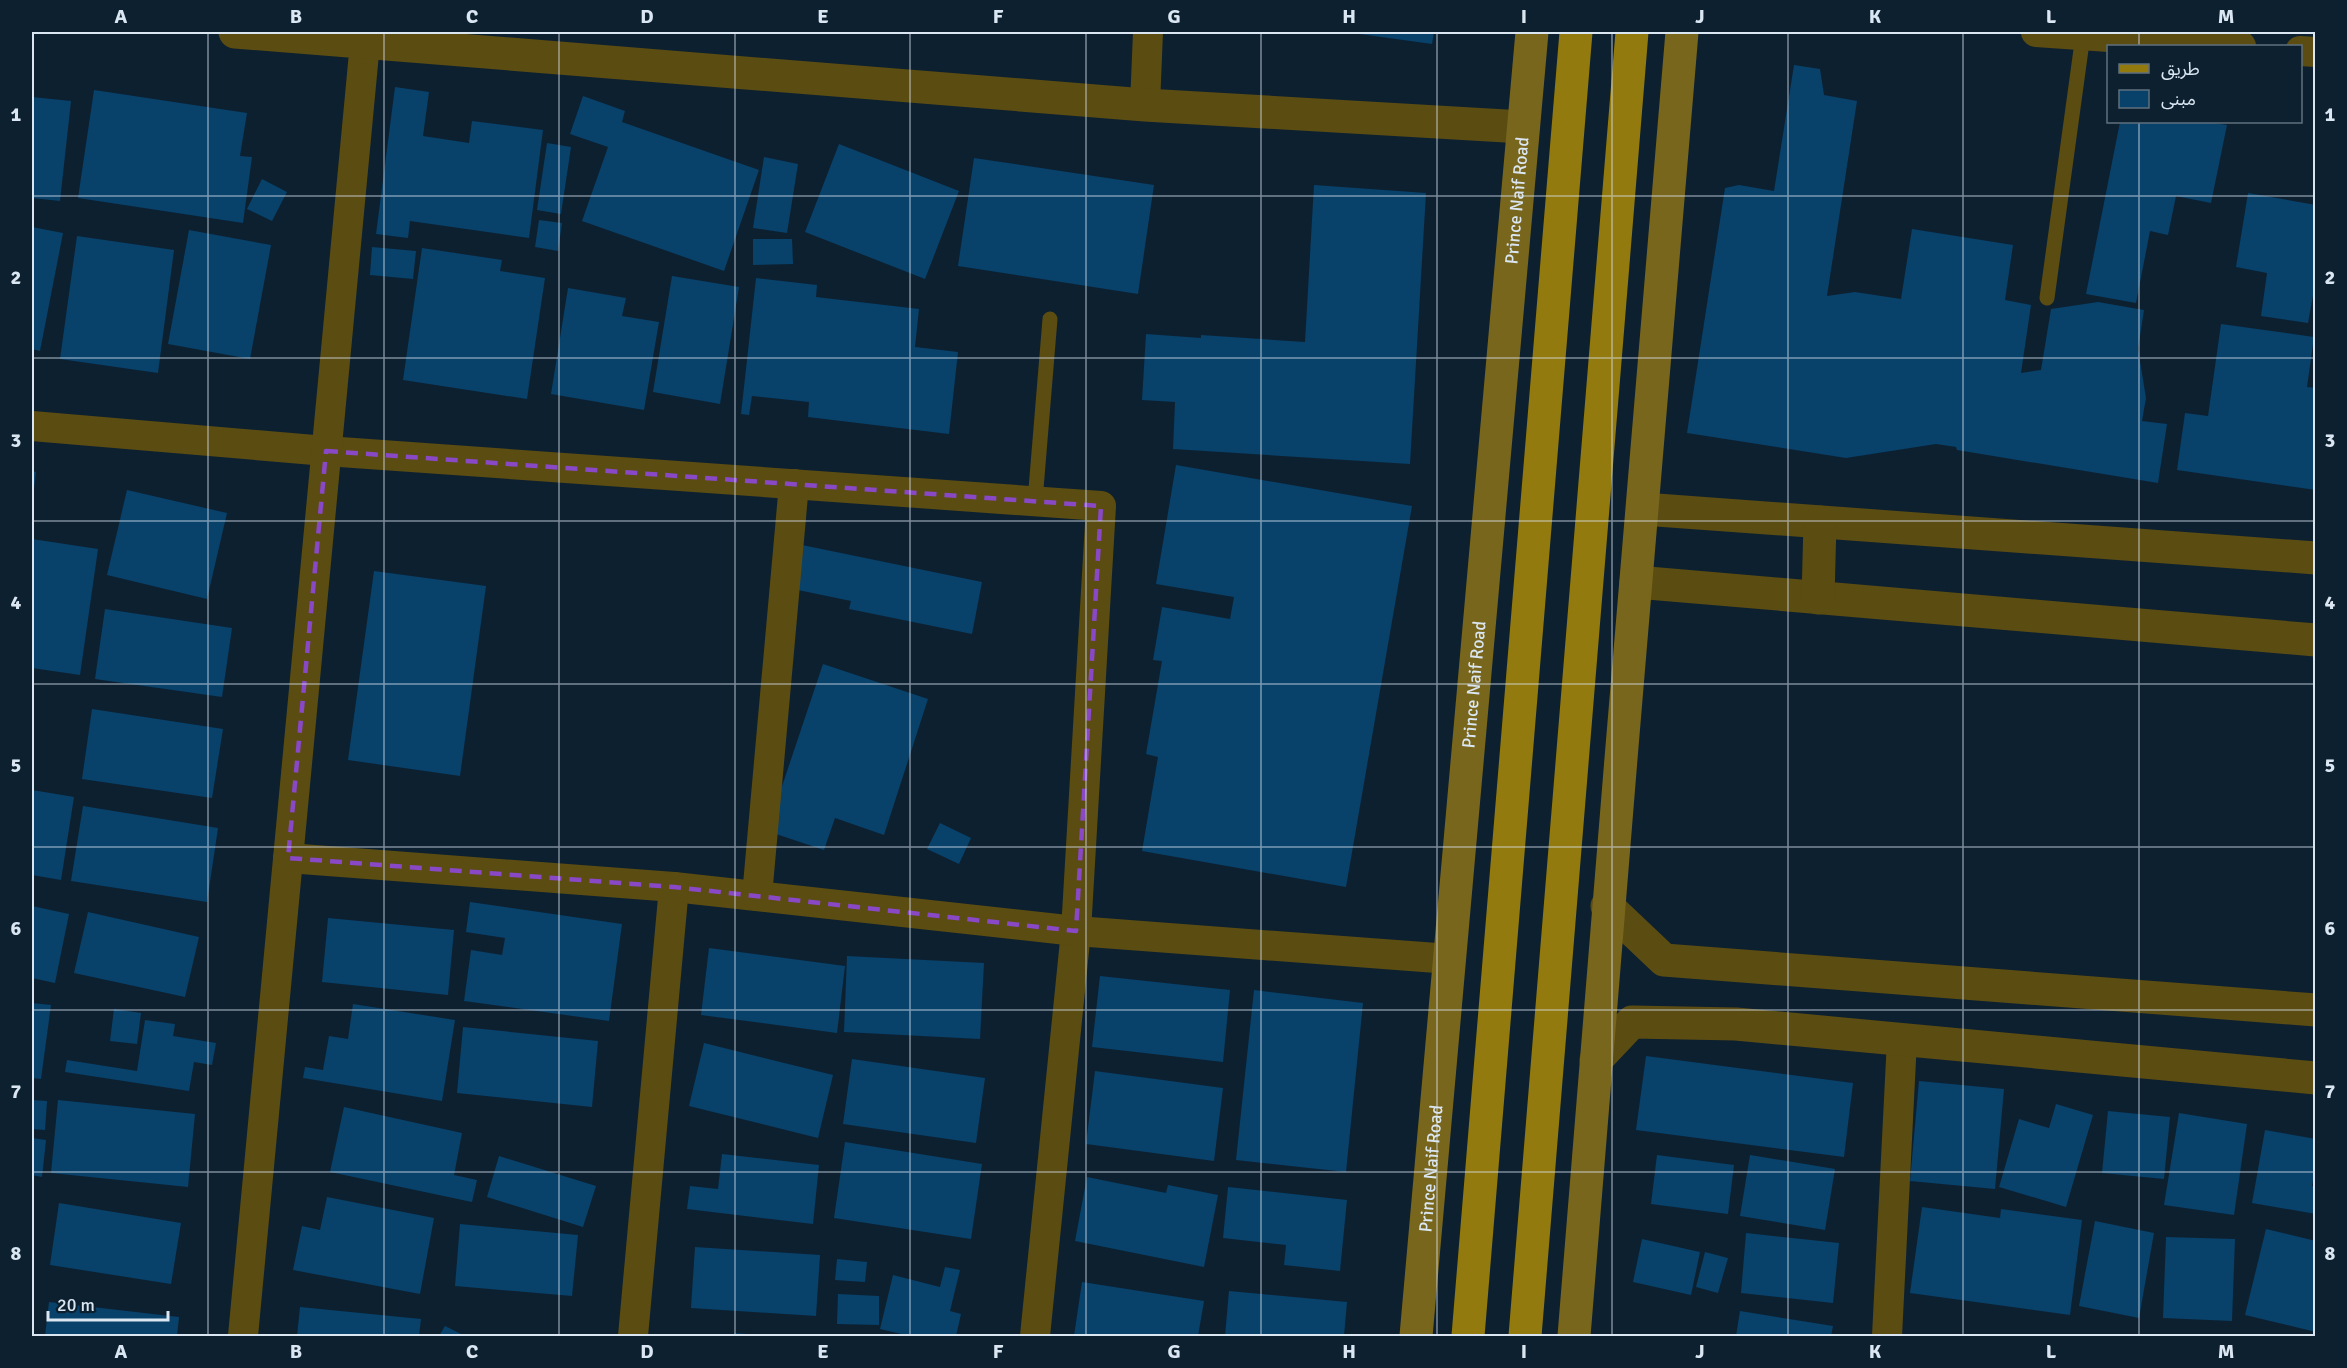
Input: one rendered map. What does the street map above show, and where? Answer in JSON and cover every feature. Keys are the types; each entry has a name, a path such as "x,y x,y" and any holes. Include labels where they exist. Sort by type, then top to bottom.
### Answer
{"main road":[{"name":"Prince Naif Road","path":"1416,1336 1532,32"},
{"path":"1468,1336 1576,32"},
{"path":"1525,1336 1632,32"},
{"path":"1574,1336 1607,906 1643,509 1682,32"}],"street":[{"path":"235,32 365,37 1145,105 1523,127"},
{"path":"1145,105 1148,32"},
{"path":"2036,32 2227,45"},
{"path":"243,1336 365,37"},
{"path":"32,426 326,451 1101,506 1076,931 1035,1336"},
{"path":"757,896 794,484"},
{"path":"1643,509 2316,558"},
{"path":"1818,598 1820,522"},
{"path":"1636,582 2316,640"},
{"path":"288,858 674,887 1076,931 1450,959"},
{"path":"633,1336 674,887"},
{"path":"1607,906 1664,960 2316,1010"},
{"path":"1596,1060 1632,1022 1736,1024 2316,1078"},
{"path":"1887,1336 1902,1040"}],"lane":[{"path":"2047,298 2083,35"},
{"path":"1035,501 1050,320"}],"highlighted area":[{"path":"326,451 1101,506 1076,931 674,887 288,858"}],"building":[{"path":"1345,32 1434,32 1432,44"},
{"path":"1794,65 1820,69 1824,95 1857,101 1827,296 1855,292 1901,299 1912,229 2013,245 2005,300 2031,305 2021,373 2041,370 2051,309 2098,302 2144,310 2138,349 2146,398 2142,421 2167,424 2158,483 1957,450 1956,447 1936,444 1846,458 1687,433 1725,188 1739,185 1774,191"},
{"path":"395,87 429,92 423,136 469,143 472,121 543,130 529,238 410,221 408,238 376,234"},
{"path":"94,90 247,113 240,156 252,157 243,223 78,198"},
{"path":"583,96 625,111 622,122 759,170 724,271 582,221 608,147 570,134"},
{"path":"32,97 71,101 60,201 32,198"},
{"path":"2120,123 2227,125 2211,203 2176,196 2168,235 2150,231 2136,303 2086,294"},
{"path":"547,143 571,147 561,214 537,210"},
{"path":"839,144 959,191 925,279 805,232"},
{"path":"764,157 798,164 787,233 753,228"},
{"path":"974,158 1154,185 1138,294 958,266"},
{"path":"262,179 287,192 272,221 247,209"},
{"path":"1314,185 1426,193 1410,464 1173,449 1175,402 1142,400 1146,334 1305,342"},
{"path":"2248,193 2316,205 2316,279 2308,323 2261,316 2267,273 2236,267"},
{"path":"539,220 562,223 558,251 535,247"},
{"path":"32,227 63,233 40,351 32,349"},
{"path":"189,230 271,245 250,359 168,344"},
{"path":"77,236 174,250 158,373 60,359"},
{"path":"753,239 792,239 793,264 753,265"},
{"path":"372,247 416,251 413,279 370,275"},
{"path":"422,248 502,260 500,271 545,278 527,399 403,380"},
{"path":"672,276 739,287 720,404 653,392"},
{"path":"756,278 817,285 816,297 919,309 915,347 958,352 949,434 808,417 809,402 752,396 749,415 741,414"},
{"path":"568,288 626,298 622,316 659,322 644,410 551,394"},
{"path":"2221,324 2314,337 2307,387 2316,388 2316,490 2177,470 2185,413 2208,416"},
{"path":"1176,465 1412,506 1346,887 1142,851 1158,757 1146,754 1162,661 1153,660 1162,607 1230,619 1234,597 1156,584"},
{"path":"32,471 36,472 33,497 32,496"},
{"path":"127,490 227,513 207,599 107,575"},
{"path":"32,539 98,549 80,675 32,668"},
{"path":"802,545 982,582 972,634 849,609 851,601 793,589"},
{"path":"374,571 486,586 460,776 348,760"},
{"path":"105,609 232,628 222,697 95,679"},
{"path":"823,664 928,699 884,835 835,818 824,850 767,831"},
{"path":"92,709 223,729 212,798 82,779"},
{"path":"32,790 74,797 61,880 32,875"},
{"path":"83,806 218,828 207,902 71,881"},
{"path":"940,823 971,838 959,864 927,849"},
{"path":"470,902 622,924 609,1021 464,1001 471,950 502,955 505,938 466,932"},
{"path":"32,906 69,914 55,983 32,978"},
{"path":"88,912 199,937 185,997 74,973"},
{"path":"328,918 454,930 448,995 322,982"},
{"path":"709,948 845,966 837,1033 701,1015"},
{"path":"847,956 984,963 980,1039 844,1032"},
{"path":"1100,976 1230,990 1223,1062 1092,1047"},
{"path":"1254,990 1363,1003 1346,1172 1236,1160"},
{"path":"32,1003 51,1005 41,1079 32,1078"},
{"path":"353,1004 455,1020 442,1101 303,1078 305,1067 323,1070 329,1036 348,1039"},
{"path":"114,1009 141,1013 137,1044 110,1041"},
{"path":"145,1020 175,1024 173,1036 216,1043 212,1065 194,1062 189,1091 65,1072 67,1060 137,1071"},
{"path":"463,1027 598,1041 592,1107 457,1093"},
{"path":"704,1043 833,1075 818,1138 689,1106"},
{"path":"1646,1056 1853,1083 1844,1157 1636,1130"},
{"path":"852,1059 985,1078 976,1143 843,1124"},
{"path":"1095,1071 1223,1088 1214,1161 1086,1144"},
{"path":"1919,1081 2004,1089 1995,1189 1910,1181"},
{"path":"32,1100 47,1101 45,1130 32,1129"},
{"path":"58,1100 195,1114 188,1187 51,1173"},
{"path":"2056,1104 2093,1115 2066,1207 1999,1187 2019,1119 2049,1128"},
{"path":"344,1107 462,1133 454,1175 477,1180 472,1202 330,1172"},
{"path":"2108,1111 2170,1117 2164,1179 2102,1173"},
{"path":"2179,1113 2247,1124 2234,1215 2164,1205"},
{"path":"2265,1130 2316,1139 2316,1162 2312,1186 2316,1187 2316,1214 2252,1203"},
{"path":"32,1138 46,1140 42,1177 32,1175"},
{"path":"845,1142 982,1164 971,1239 834,1218"},
{"path":"722,1154 819,1165 813,1224 687,1209 690,1186 718,1189"},
{"path":"1657,1155 1734,1165 1728,1214 1651,1204"},
{"path":"1750,1155 1835,1169 1825,1230 1740,1216"},
{"path":"499,1156 596,1186 583,1227 487,1197"},
{"path":"1087,1177 1166,1193 1168,1185 1218,1195 1204,1267 1075,1241"},
{"path":"1228,1187 1347,1200 1340,1271 1284,1265 1286,1245 1223,1238"},
{"path":"327,1197 434,1218 420,1294 293,1270 302,1226 320,1230"},
{"path":"59,1203 181,1223 171,1284 50,1265"},
{"path":"1922,1207 2000,1218 2001,1209 2082,1220 2070,1315 1910,1293"},
{"path":"2095,1221 2154,1233 2139,1318 2079,1306"},
{"path":"460,1224 578,1235 572,1296 455,1286"},
{"path":"2266,1229 2316,1241 2316,1332 2245,1315"},
{"path":"1746,1233 1839,1243 1833,1303 1741,1293"},
{"path":"2166,1237 2235,1239 2232,1321 2163,1318"},
{"path":"1642,1239 1700,1252 1691,1295 1633,1282"},
{"path":"695,1247 820,1255 816,1316 691,1308"},
{"path":"1705,1252 1728,1258 1718,1293 1696,1287"},
{"path":"837,1259 867,1262 865,1282 835,1280"},
{"path":"945,1267 960,1270 950,1311 961,1314 956,1336 910,1336 880,1329 893,1275 940,1287"},
{"path":"1082,1282 1204,1301 1198,1336 1074,1336"},
{"path":"1229,1291 1347,1302 1344,1336 1225,1336"},
{"path":"838,1294 879,1296 879,1325 837,1324"},
{"path":"49,1302 179,1317 177,1336 45,1336"},
{"path":"300,1307 421,1319 419,1336 297,1336"},
{"path":"1740,1311 1833,1326 1831,1336 1736,1336"},
{"path":"445,1326 465,1336 439,1336"},
{"path":"734,1333 760,1335 760,1336 734,1336"}]}
